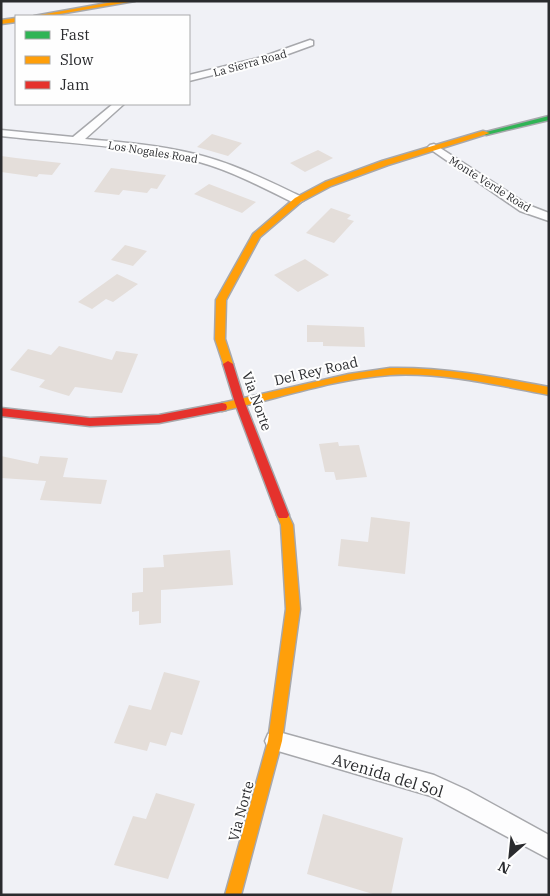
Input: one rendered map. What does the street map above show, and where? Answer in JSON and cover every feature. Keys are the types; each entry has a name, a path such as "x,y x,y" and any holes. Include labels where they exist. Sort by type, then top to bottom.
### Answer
{"street":[{"path":"43,15 132,1"},
{"path":"1,22 15,20"},
{"name":"La Sierra Road","path":"190,78 250,65 284,55 310,43"},
{"path":"75,141 118,105"},
{"name":"Via Norte","path":"233,895 275,742 292,609 287,525 240,403 220,339 221,300 256,236 298,200 328,184 434,147 549,118"},
{"name":"Los Nogales Road","path":"1,133 194,157 241,173 298,200"},
{"name":"Monte Verde Road","path":"434,147 524,208 549,217"},
{"name":"Del Rey Road","path":"1,412 90,422 159,419 368,374 400,372 460,374 549,390"},
{"name":"Avenida del Sol","path":"275,742 434,786 549,848"}],"building":[{"path":"212,134 242,143 228,156 197,147"},
{"path":"318,150 333,158 305,172 290,163"},
{"path":"1,156 61,163 52,175 39,174 37,177 1,172"},
{"path":"111,168 166,175 157,189 151,188 147,193 123,190 119,195 94,192"},
{"path":"209,184 256,202 242,213 194,194"},
{"path":"331,208 351,215 347,219 354,221 334,243 306,233"},
{"path":"125,245 147,251 133,266 111,260"},
{"path":"305,259 329,275 298,292 274,275"},
{"path":"117,274 138,284 113,302 106,299 92,309 78,302"},
{"path":"307,325 364,327 365,347 323,346 323,342 307,342"},
{"path":"59,346 112,360 116,351 138,354 122,393 75,387 69,396 39,387 45,380 10,370 28,349 51,355"},
{"path":"338,442 339,446 359,445 367,477 336,480 334,472 325,472 319,444"},
{"path":"1,456 38,464 40,456 68,458 63,477 107,480 101,504 40,500 46,481 1,478"},
{"path":"371,517 410,522 405,574 338,566 341,539 368,542"},
{"path":"230,550 233,585 161,590 161,623 139,625 139,611 132,612 132,593 143,592 143,568 164,567 163,555"},
{"path":"164,672 200,681 182,735 171,732 166,746 150,742 147,751 114,743 129,705 151,710"},
{"path":"156,793 195,804 168,879 114,865 133,816 146,819"},
{"path":"323,814 403,838 391,895 376,895 307,874"}],"traffic: fast":[{"path":"486,133 549,118"}],"traffic: slow":[{"path":"43,15 132,1"},
{"path":"1,22 15,20"},
{"path":"228,364 220,339 221,300 256,236 298,200 328,184 385,163 486,133"},
{"path":"222,407 349,377 390,372 413,371 459,375 549,391"},
{"path":"233,895 275,741 293,609 287,525 283,515"}],"traffic: jam":[{"path":"228,364 240,403 283,515"},
{"path":"1,412 90,422 159,419 222,407"}]}
